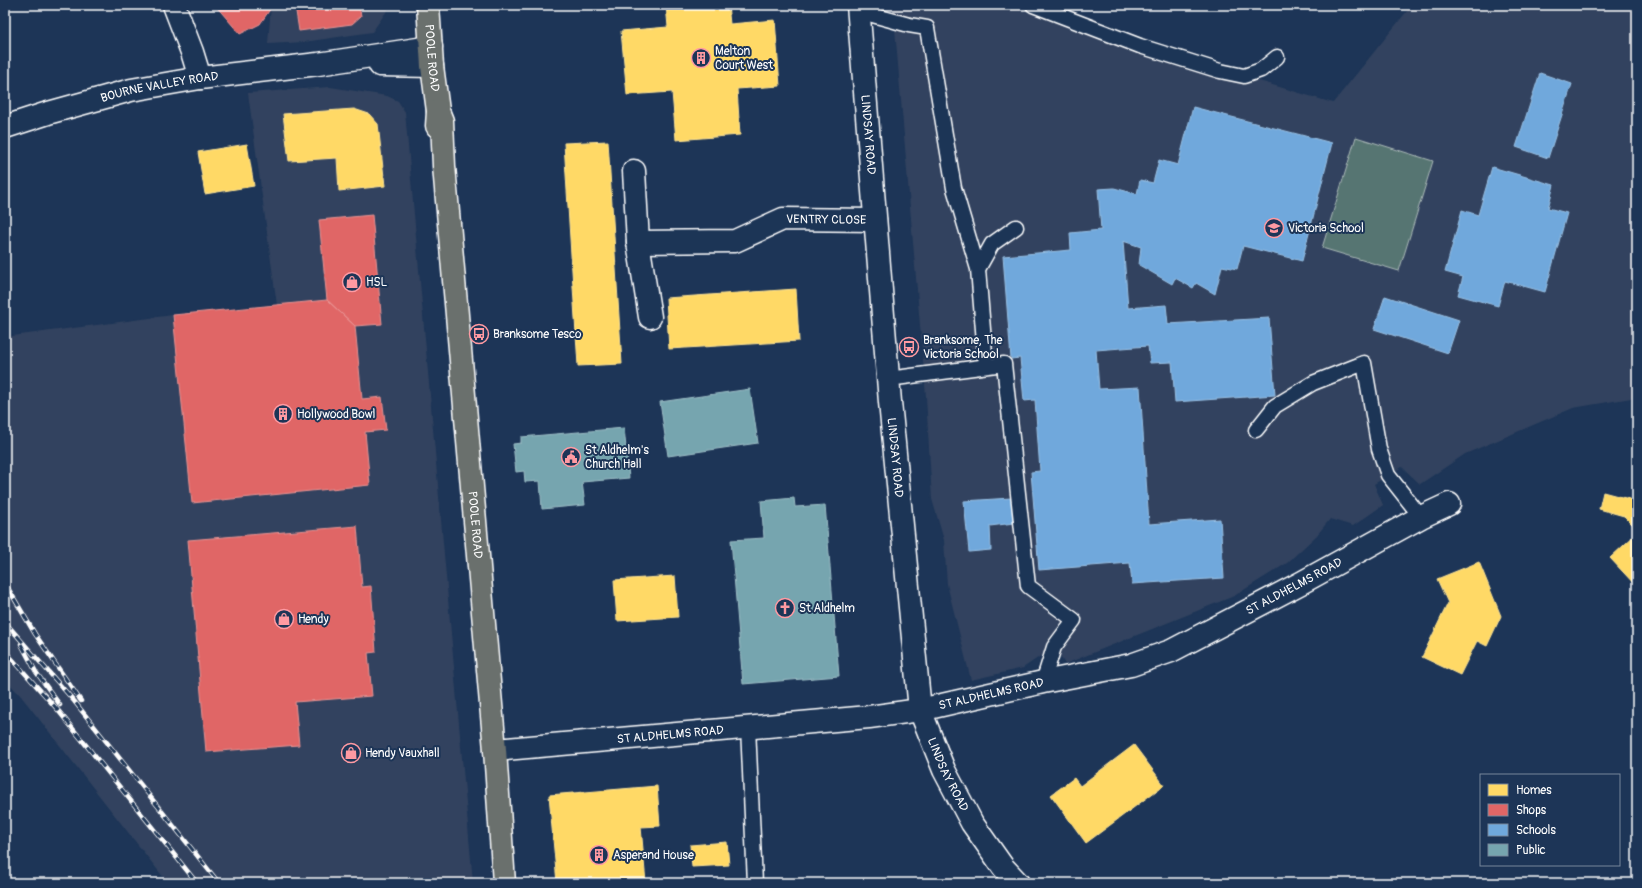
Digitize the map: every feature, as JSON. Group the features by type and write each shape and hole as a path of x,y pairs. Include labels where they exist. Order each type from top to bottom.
{"highway":[{"name":"POOLE ROAD","path":"428,5 438,111 438,149 444,166 495,750 504,883"}],"street":[{"path":"174,5 200,78"},
{"name":"LINDSAY ROAD","path":"858,8 888,380 920,710 944,770 972,823 1003,867 1018,883"},
{"name":"BOURNE VALLEY ROAD","path":"5,127 131,90 200,78 318,64 432,56"},
{"path":"634,171 638,242 650,317"},
{"name":"VENTRY CLOSE","path":"638,242 735,241 783,219 875,220"},
{"name":"ST ALDHELMS ROAD","path":"495,750 869,717 920,710 1043,682 1131,665 1170,651 1301,583 1422,516 1449,504"}],"lane":[{"path":"1033,5 1140,46 1220,71 1244,76 1261,70 1277,57"},
{"path":"858,8 908,25 927,28 954,188 978,269 986,366"},
{"path":"978,269 992,244 1016,228"},
{"path":"1256,430 1275,406 1281,402 1313,383 1364,363 1379,449 1388,476 1422,516"},
{"path":"888,380 1004,364 1028,586 1074,620 1054,647 1043,682"},
{"path":"748,727 755,883"}],"shaded area":[{"path":"271,5 391,5 372,32 304,42 268,44"},
{"name":"Victoria School","path":"893,5 1004,5 1333,103 1412,5 1637,5 1637,397 1573,408 1465,454 1420,484 1402,467 1374,484 1383,505 1353,526 1330,519 1317,535 1287,563 1234,596 1065,664 1054,647 1023,668 971,680 947,584 944,540 932,499 926,396"},
{"path":"330,87 387,96 398,101 405,112 473,883 168,883 21,696 5,679 5,337 173,315 277,305 248,93"}],"green space":[{"path":"1356,137 1433,161 1399,271 1322,248"}],"building: Homes":[{"name":"Melton Court West","path":"666,5 728,5 730,24 775,20 780,86 737,89 740,135 676,140 672,92 627,95 621,31 668,27"},
{"path":"354,109 369,114 378,124 385,186 339,191 337,158 289,161 283,114"},
{"path":"608,141 622,364 578,366 564,143"},
{"path":"247,144 254,186 205,194 198,152"},
{"path":"796,289 799,341 669,349 666,298"},
{"path":"1603,492 1637,501 1636,528 1624,516 1599,509"},
{"path":"1637,533 1637,587 1610,558"},
{"path":"1479,562 1501,616 1487,646 1477,641 1460,675 1422,657 1448,603 1437,579"},
{"path":"675,576 678,617 617,621 614,580"},
{"path":"1134,745 1164,785 1086,843 1051,795 1074,778 1080,786"},
{"name":"Asperand House","path":"657,786 660,826 641,827 646,883 557,883 549,795"},
{"path":"727,842 729,865 692,867 690,845"}],"building: Shops":[{"path":"215,5 273,5 260,24 240,34"},
{"path":"295,5 359,5 361,16 352,24 299,31"},
{"name":"HSL","path":"372,215 382,324 355,326 327,300 319,220"},
{"name":"Hollywood Bowl","path":"327,300 355,326 362,399 382,397 386,430 365,432 370,485 192,503 173,315"},
{"name":"Hendy","path":"357,526 362,587 371,586 376,652 368,653 372,696 295,702 299,745 206,752 188,540"}],"building: Schools":[{"path":"1540,73 1572,84 1548,158 1516,147"},
{"path":"1193,107 1332,143 1302,261 1243,246 1237,269 1222,266 1215,294 1196,283 1193,288 1175,278 1172,284 1139,265 1141,247 1123,241 1128,308 1166,305 1168,324 1269,318 1275,395 1175,402 1172,362 1150,363 1148,346 1096,350 1099,389 1140,387 1149,524 1220,519 1224,578 1132,584 1130,563 1039,570 1031,472 1040,471 1035,400 1024,401 1020,358 1011,359 1003,256 1071,250 1070,233 1101,230 1098,189 1114,188 1137,194 1140,180 1153,183 1159,160 1178,165"},
{"path":"1492,167 1554,185 1548,208 1567,213 1545,292 1505,281 1498,306 1458,295 1463,277 1445,272 1462,210 1478,215"},
{"path":"1385,296 1459,320 1448,353 1374,329"},
{"path":"1011,498 1014,523 990,526 991,550 969,552 964,501"}],"building: Public":[{"path":"750,389 758,443 668,456 660,402"},
{"name":"St Aldhelm's Church Hall","path":"624,428 629,478 582,482 585,505 542,509 540,481 525,482 524,471 516,472 513,444 521,443 521,437"},
{"name":"St Aldhelm","path":"794,498 795,507 825,505 839,676 743,684 731,540 764,538 761,501"}],"railway":[{"path":"5,583 35,634 81,701"},
{"path":"5,622 74,701 219,883"},
{"path":"21,644 36,672 60,705"},
{"path":"5,651 57,709 197,883"}],"place":[{"name":"Melton Court West","path":"701,58"},
{"name":"Victoria School","path":"1274,228"},
{"name":"HSL","path":"352,282"},
{"name":"Branksome Tesco","path":"479,334"},
{"name":"Branksome, The Victoria School","path":"909,347"},
{"name":"Hollywood Bowl","path":"283,414"},
{"name":"St Aldhelm's Church Hall","path":"571,457"},
{"name":"St Aldhelm","path":"785,608"},
{"name":"Hendy","path":"284,619"},
{"name":"Hendy Vauxhall","path":"351,753"},
{"name":"Asperand House","path":"599,855"}]}
